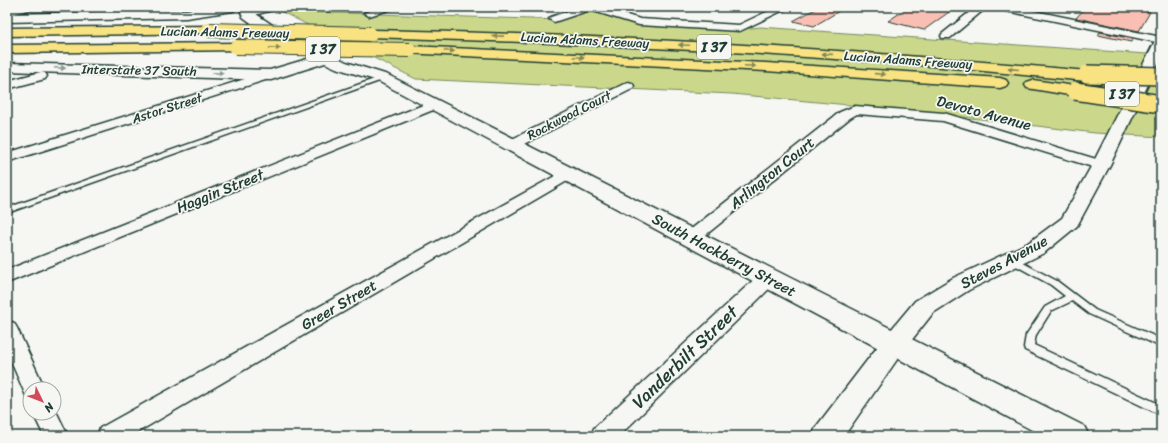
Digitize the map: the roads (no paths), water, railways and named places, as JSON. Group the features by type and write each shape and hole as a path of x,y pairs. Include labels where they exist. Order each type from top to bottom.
{"highway":[{"path":"7,25 171,31"},
{"name":"Lucian Adams Freeway","path":"7,32 208,30 497,36 616,41 897,59 1052,72 1083,83 1161,98"},
{"path":"7,54 167,47"},
{"name":"Lucian Adams Freeway","path":"7,49 236,47 410,50 766,67 1033,85 1083,83 1161,83"},
{"path":"1083,83 1161,76"},
{"path":"1083,83 1161,104"}],"main road":[{"path":"7,18 186,14 233,7"},
{"name":"South Hackberry Street","path":"379,76 360,59 267,8 245,7 247,14 266,27 341,65 379,76 1073,436"},
{"name":"Astor Street","path":"271,75 326,58"},
{"name":"Interstate 37 South","path":"7,66 271,75"}],"street":[{"path":"7,12 30,7"},
{"path":"369,13 389,7"},
{"path":"554,19 589,7 639,22 740,28 785,7"},
{"path":"946,36 982,7"},
{"path":"1001,7 1161,41"},
{"name":"Steves Avenue","path":"827,436 894,344 924,307 961,284 1036,248 1070,222 1101,165 1161,41"},
{"name":"Astor Street","path":"7,158 271,75"},
{"path":"7,85 42,76"},
{"name":"Rockwood Court","path":"511,145 628,86"},
{"name":"Haggin Street","path":"7,277 433,104"},
{"name":"Devoto Avenue","path":"854,110 944,118 1101,165"},
{"name":"Arlington Court","path":"691,238 845,115 854,110"},
{"name":"Greer Street","path":"109,436 570,174"},
{"name":"Vanderbilt Street","path":"603,436 768,278"},
{"path":"7,328 30,381"},
{"path":"49,421 56,436"}],"lane":[{"path":"7,211 379,76"},
{"path":"1012,259 1054,283 1092,312 1161,343"},
{"path":"1072,297 1048,309 1031,335 1029,347 1161,410"}]}
